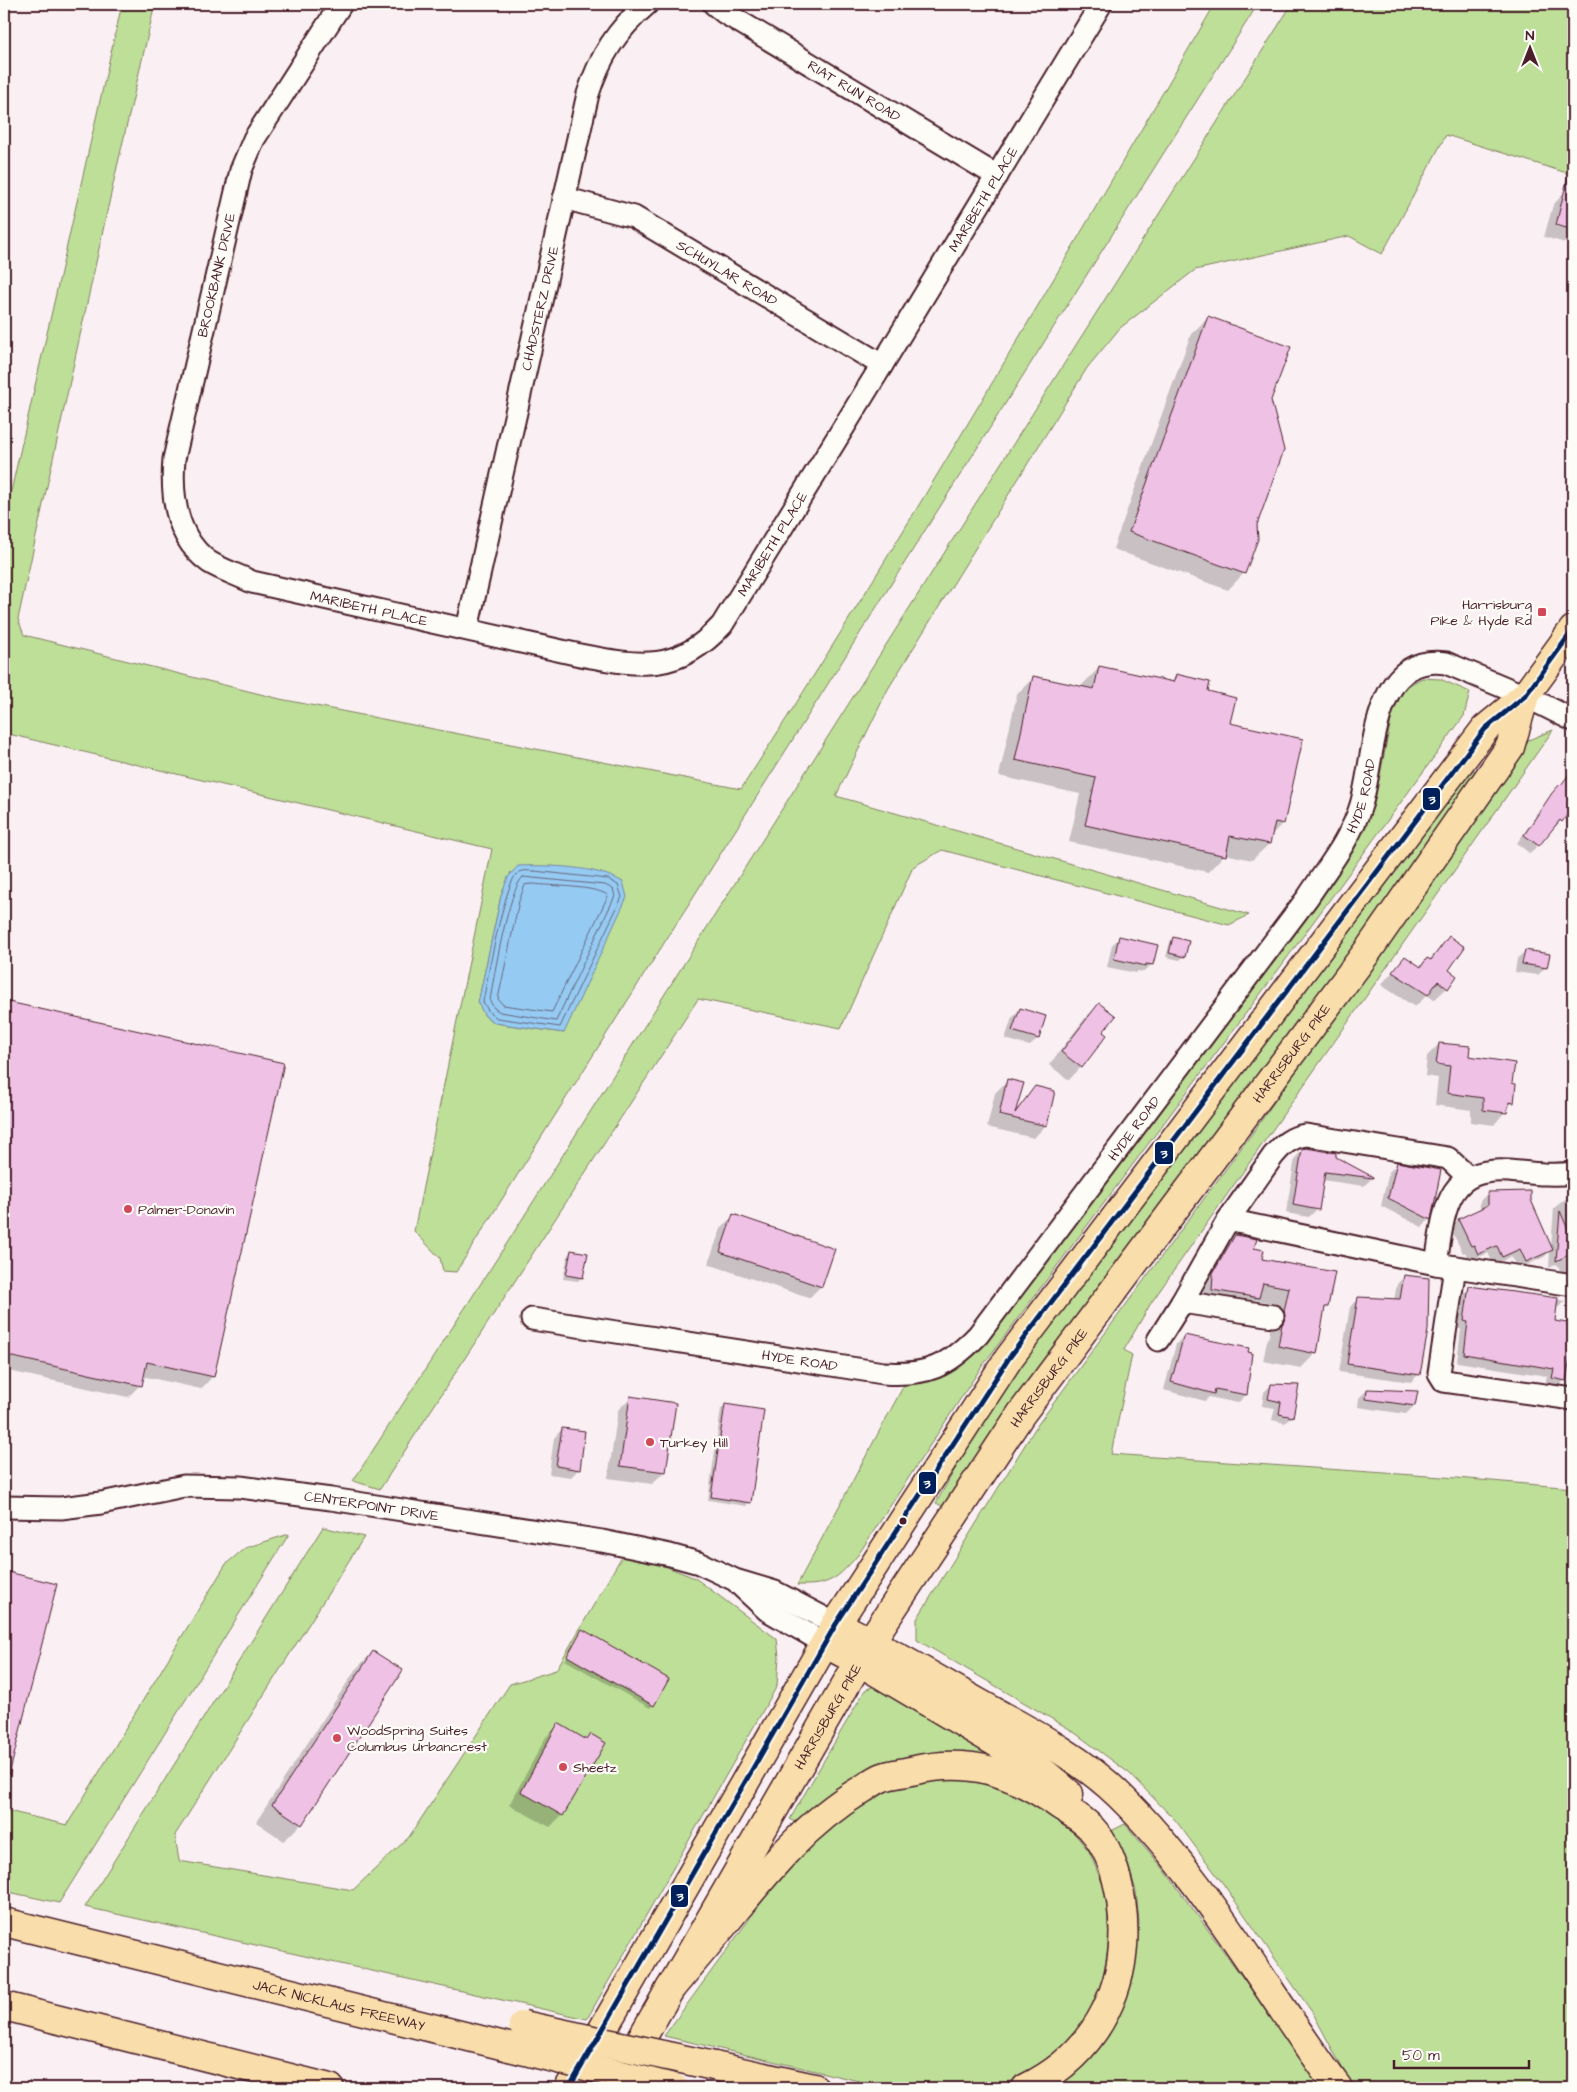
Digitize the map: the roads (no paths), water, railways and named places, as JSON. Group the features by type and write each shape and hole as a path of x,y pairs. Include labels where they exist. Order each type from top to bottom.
{"main road":[{"name":"HARRISBURG PIKE","path":"569,2088 831,1634 1009,1358 1485,729 1525,696 1573,630"},
{"name":"HARRISBURG PIKE","path":"613,2088 866,1652 1021,1414 1367,952 1510,747 1525,696"},
{"path":"831,1634 1043,1740 1081,1764 1118,1794 1166,1846 1272,1992 1338,2088"},
{"path":"866,1652 1036,1766 1067,1792 1080,1808 1106,1850 1118,1878 1123,1915 1123,1955 1115,1990 1099,2025 1075,2054 1046,2078 1026,2088"},
{"path":"670,1989 765,1874 806,1831 826,1813 882,1778 927,1767 955,1765 985,1768 1012,1777 1038,1790 1091,1827"},
{"name":"JACK NICKLAUS FREEWAY","path":"4,1922 466,2036 516,2036 674,2088"},
{"path":"4,2006 330,2088"},
{"path":"516,2036 714,2066 814,2088"}],"street":[{"name":"BROOKBANK DRIVE","path":"209,562 187,537 179,518 173,499 174,459 241,170 254,139 341,4"},
{"name":"CHADSTERZ DRIVE","path":"467,629 588,94 596,68 610,45 626,24 647,4"},
{"name":"RIAT RUN ROAD","path":"714,4 725,13 997,176"},
{"name":"MARIBETH PLACE","path":"209,562 252,582 580,655 648,665 670,660 701,645 722,625 1100,4"},
{"name":"SCHUYLAR ROAD","path":"564,198 634,217 882,365"},
{"name":"HYDE ROAD","path":"532,1319 883,1373 902,1374 927,1371 953,1359 978,1335 1308,897 1346,838 1361,805 1382,706 1394,682 1412,667 1435,662 1457,667 1525,696 1573,720"},
{"path":"1158,1340 1182,1302 1228,1220 1273,1156 1295,1137 1306,1135 1448,1158 1468,1177"},
{"path":"1573,1173 1542,1175 1487,1170 1468,1177 1458,1184 1444,1214 1446,1266 1439,1373 1444,1381 1573,1398"},
{"path":"1228,1220 1446,1266 1573,1285"},
{"path":"1182,1302 1273,1316"},
{"name":"CENTERPOINT DRIVE","path":"4,1507 61,1508 93,1504 184,1486 240,1487 341,1500 602,1541 699,1563 735,1580 767,1610 831,1634"}],"water":[{"path":"518,866 558,866 586,870 623,882 627,897 564,1033 495,1023 485,1016 478,1003 501,896 508,877"}],"place":[{"name":"Harrisburg Pike & Hyde Rd","path":"1542,612"},
{"name":"Palmer-Donavin","path":"128,1209"},
{"name":"Turkey Hill","path":"650,1442"},
{"name":"WoodSpring Suites Columbus Urbancrest","path":"337,1738"},
{"name":"Sheetz","path":"563,1767"}]}
